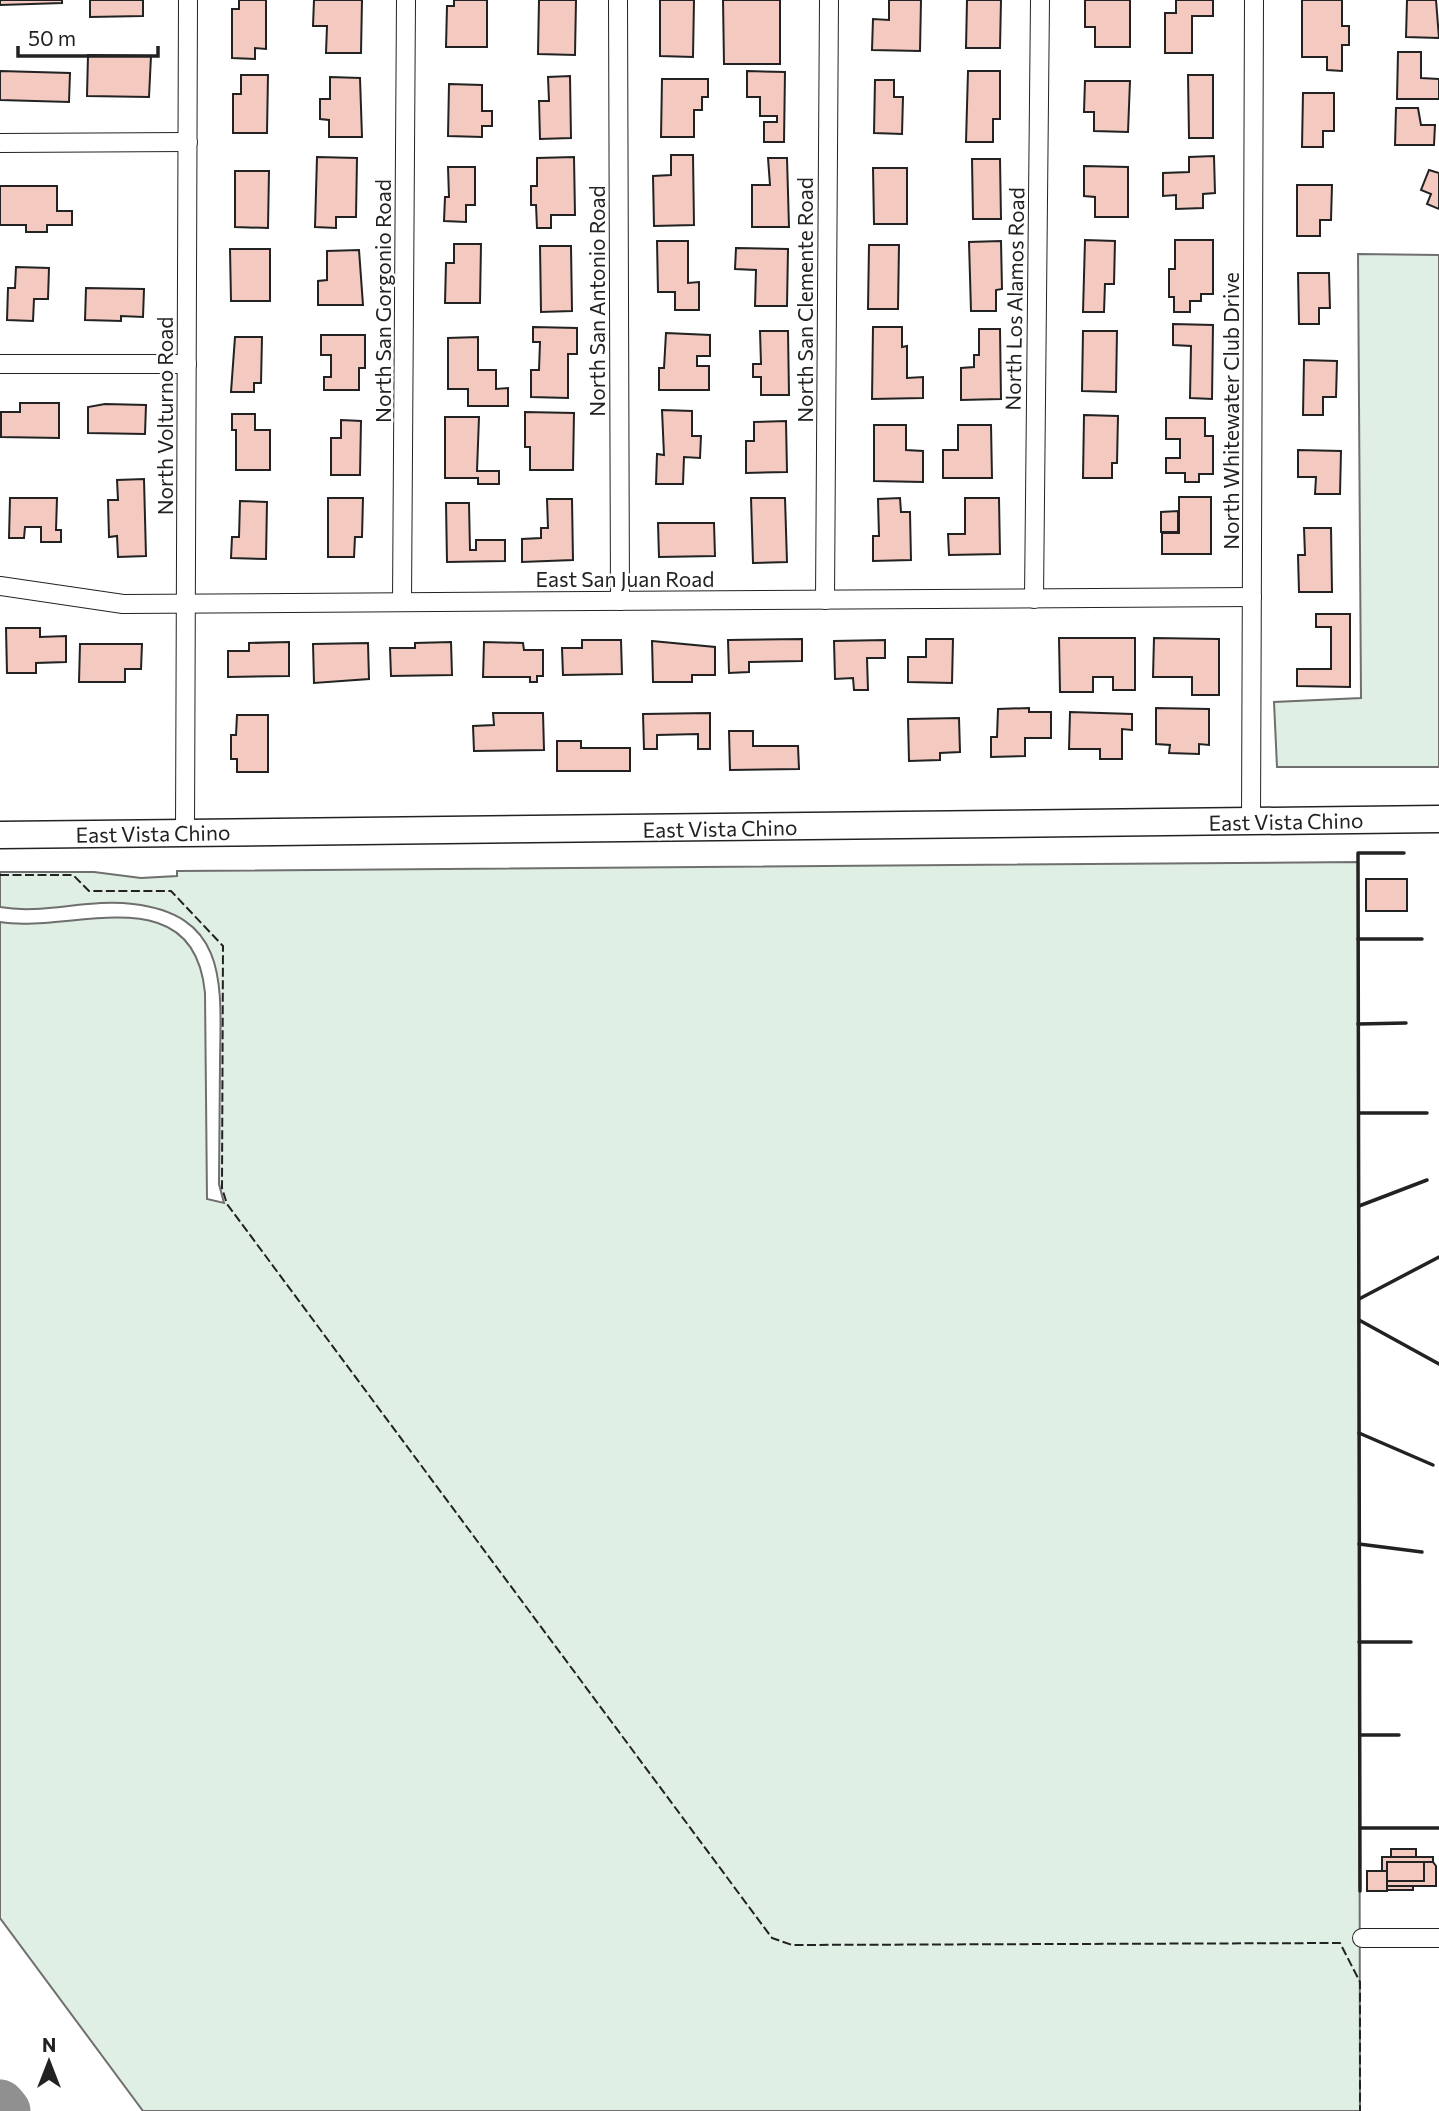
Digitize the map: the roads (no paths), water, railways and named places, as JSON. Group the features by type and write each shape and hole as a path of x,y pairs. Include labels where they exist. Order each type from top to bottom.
{"main road":[{"name":"East Vista Chino","path":"0,835 1439,819"}],"street":[{"name":"North Volturno Road","path":"185,833 188,0"},
{"name":"North San Gorgonio Road","path":"402,602 406,0"},
{"name":"North San Antonio Road","path":"618,0 620,601"},
{"name":"North San Clemente Road","path":"825,600 829,0"},
{"name":"North Los Alamos Road","path":"1034,599 1040,0"},
{"name":"North Whitewater Club Drive","path":"1251,822 1254,0"},
{"path":"0,143 188,142"},
{"path":"0,365 187,364"},
{"name":"East San Juan Road","path":"0,586 123,604 1252,597"},
{"path":"1362,1938 1439,1938"}]}
